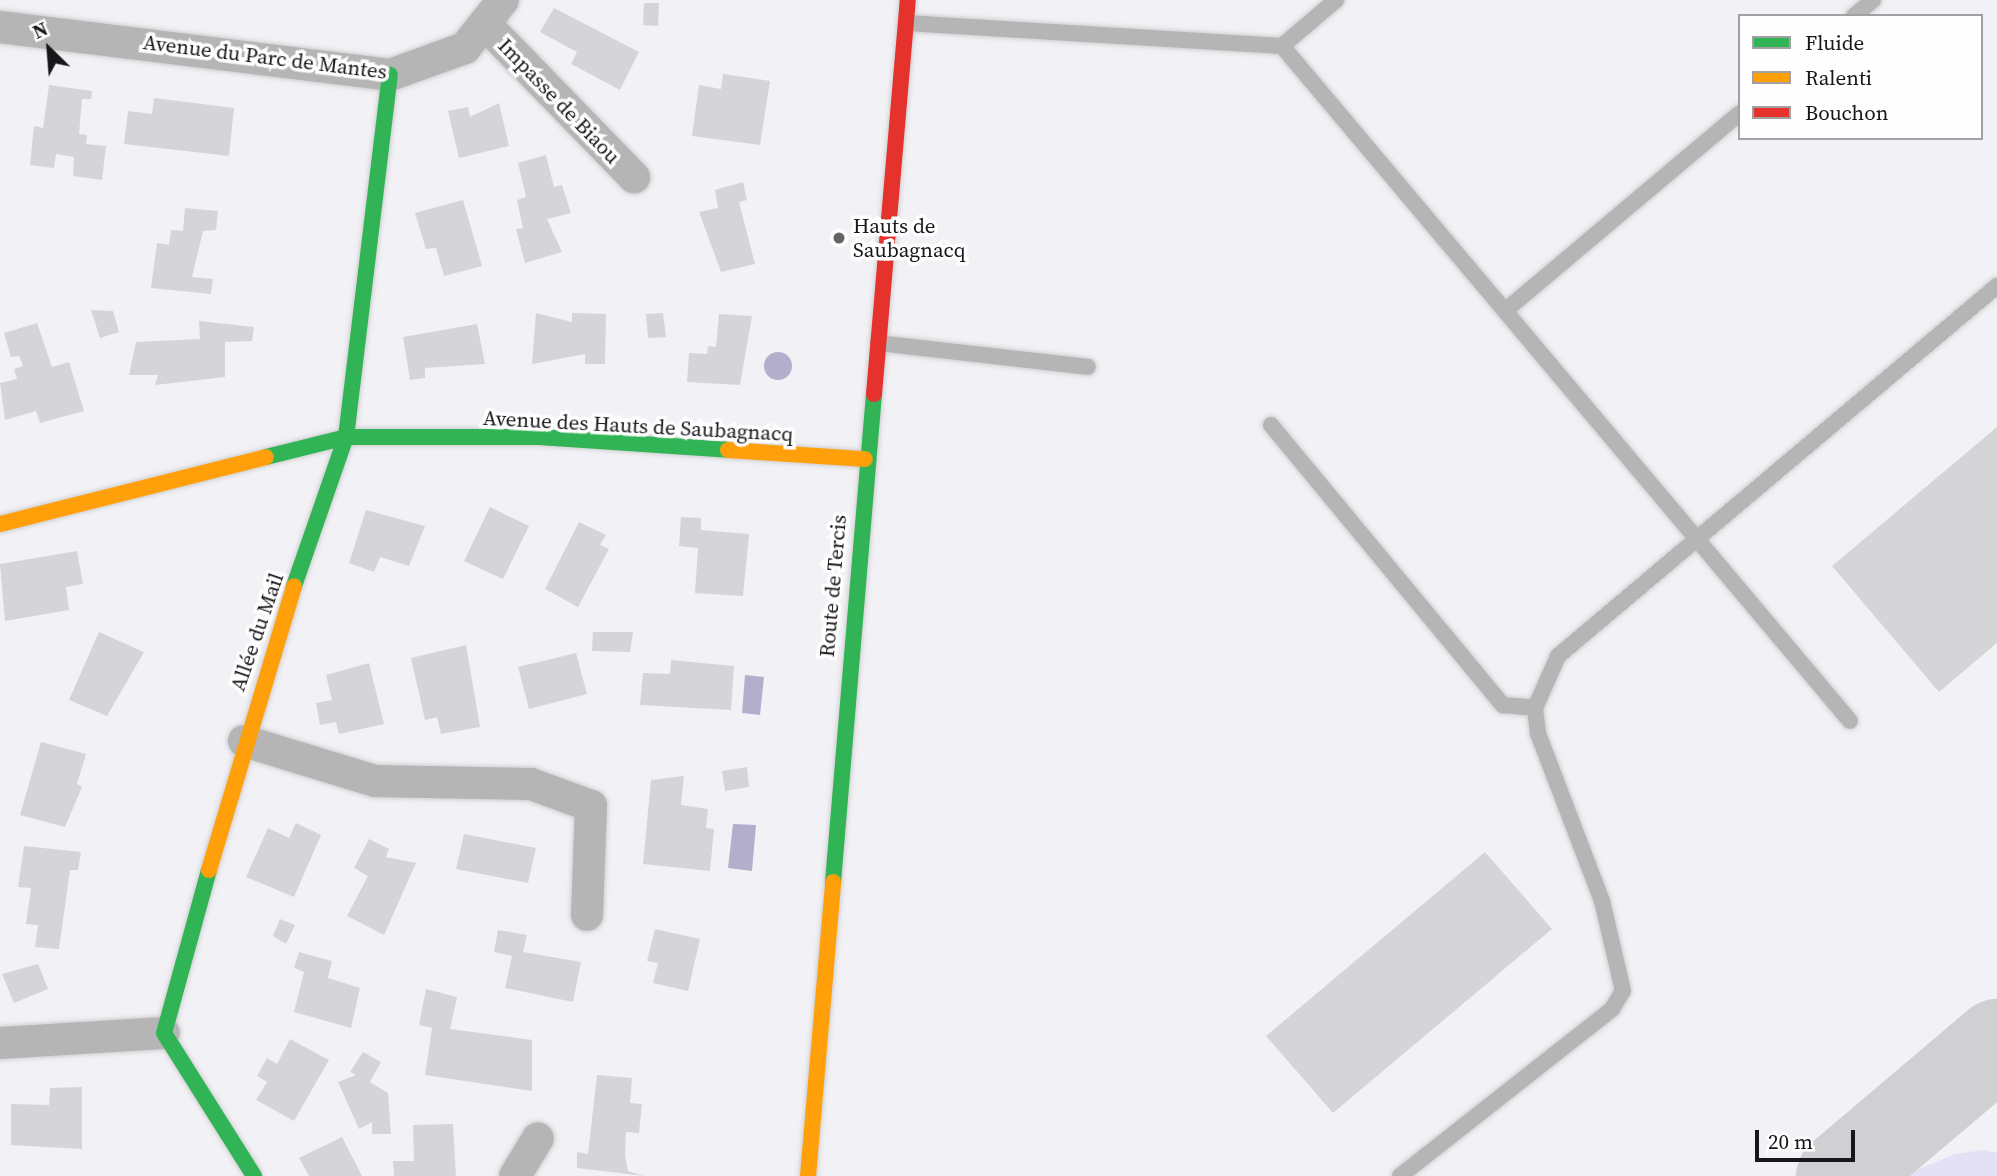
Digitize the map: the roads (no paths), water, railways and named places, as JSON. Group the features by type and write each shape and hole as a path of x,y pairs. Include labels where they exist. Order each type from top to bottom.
{"street":[{"name":"Route de Tercis","path":"808,1176 865,459 908,0"},
{"name":"Avenue du Parc de Mantes","path":"0,27 390,75 465,48 494,12"},
{"name":"Impasse de Biaou","path":"494,12 634,177"},
{"name":"Allée du Mail","path":"164,1033 244,741 346,437 390,75"},
{"name":"Avenue des Hauts de Saubagnacq","path":"0,524 346,437 539,437 865,459"},
{"path":"244,741 375,780 531,784 591,806 586,915"},
{"path":"0,1042 164,1033 254,1176"},
{"path":"515,1176 538,1138"}],"lane":[{"path":"906,23 1282,46 1336,0"},
{"path":"1856,14 1873,0"},
{"path":"1282,46 1850,721"},
{"path":"1506,310 1738,115"},
{"path":"1400,1176 1612,1009 1623,991 1601,901 1538,733 1535,708 1558,656 1997,286"},
{"path":"876,342 1088,367"},
{"path":"1271,425 1503,705 1535,708"}],"place":[{"name":"Hauts de Saubagnacq","path":"839,238"}]}
